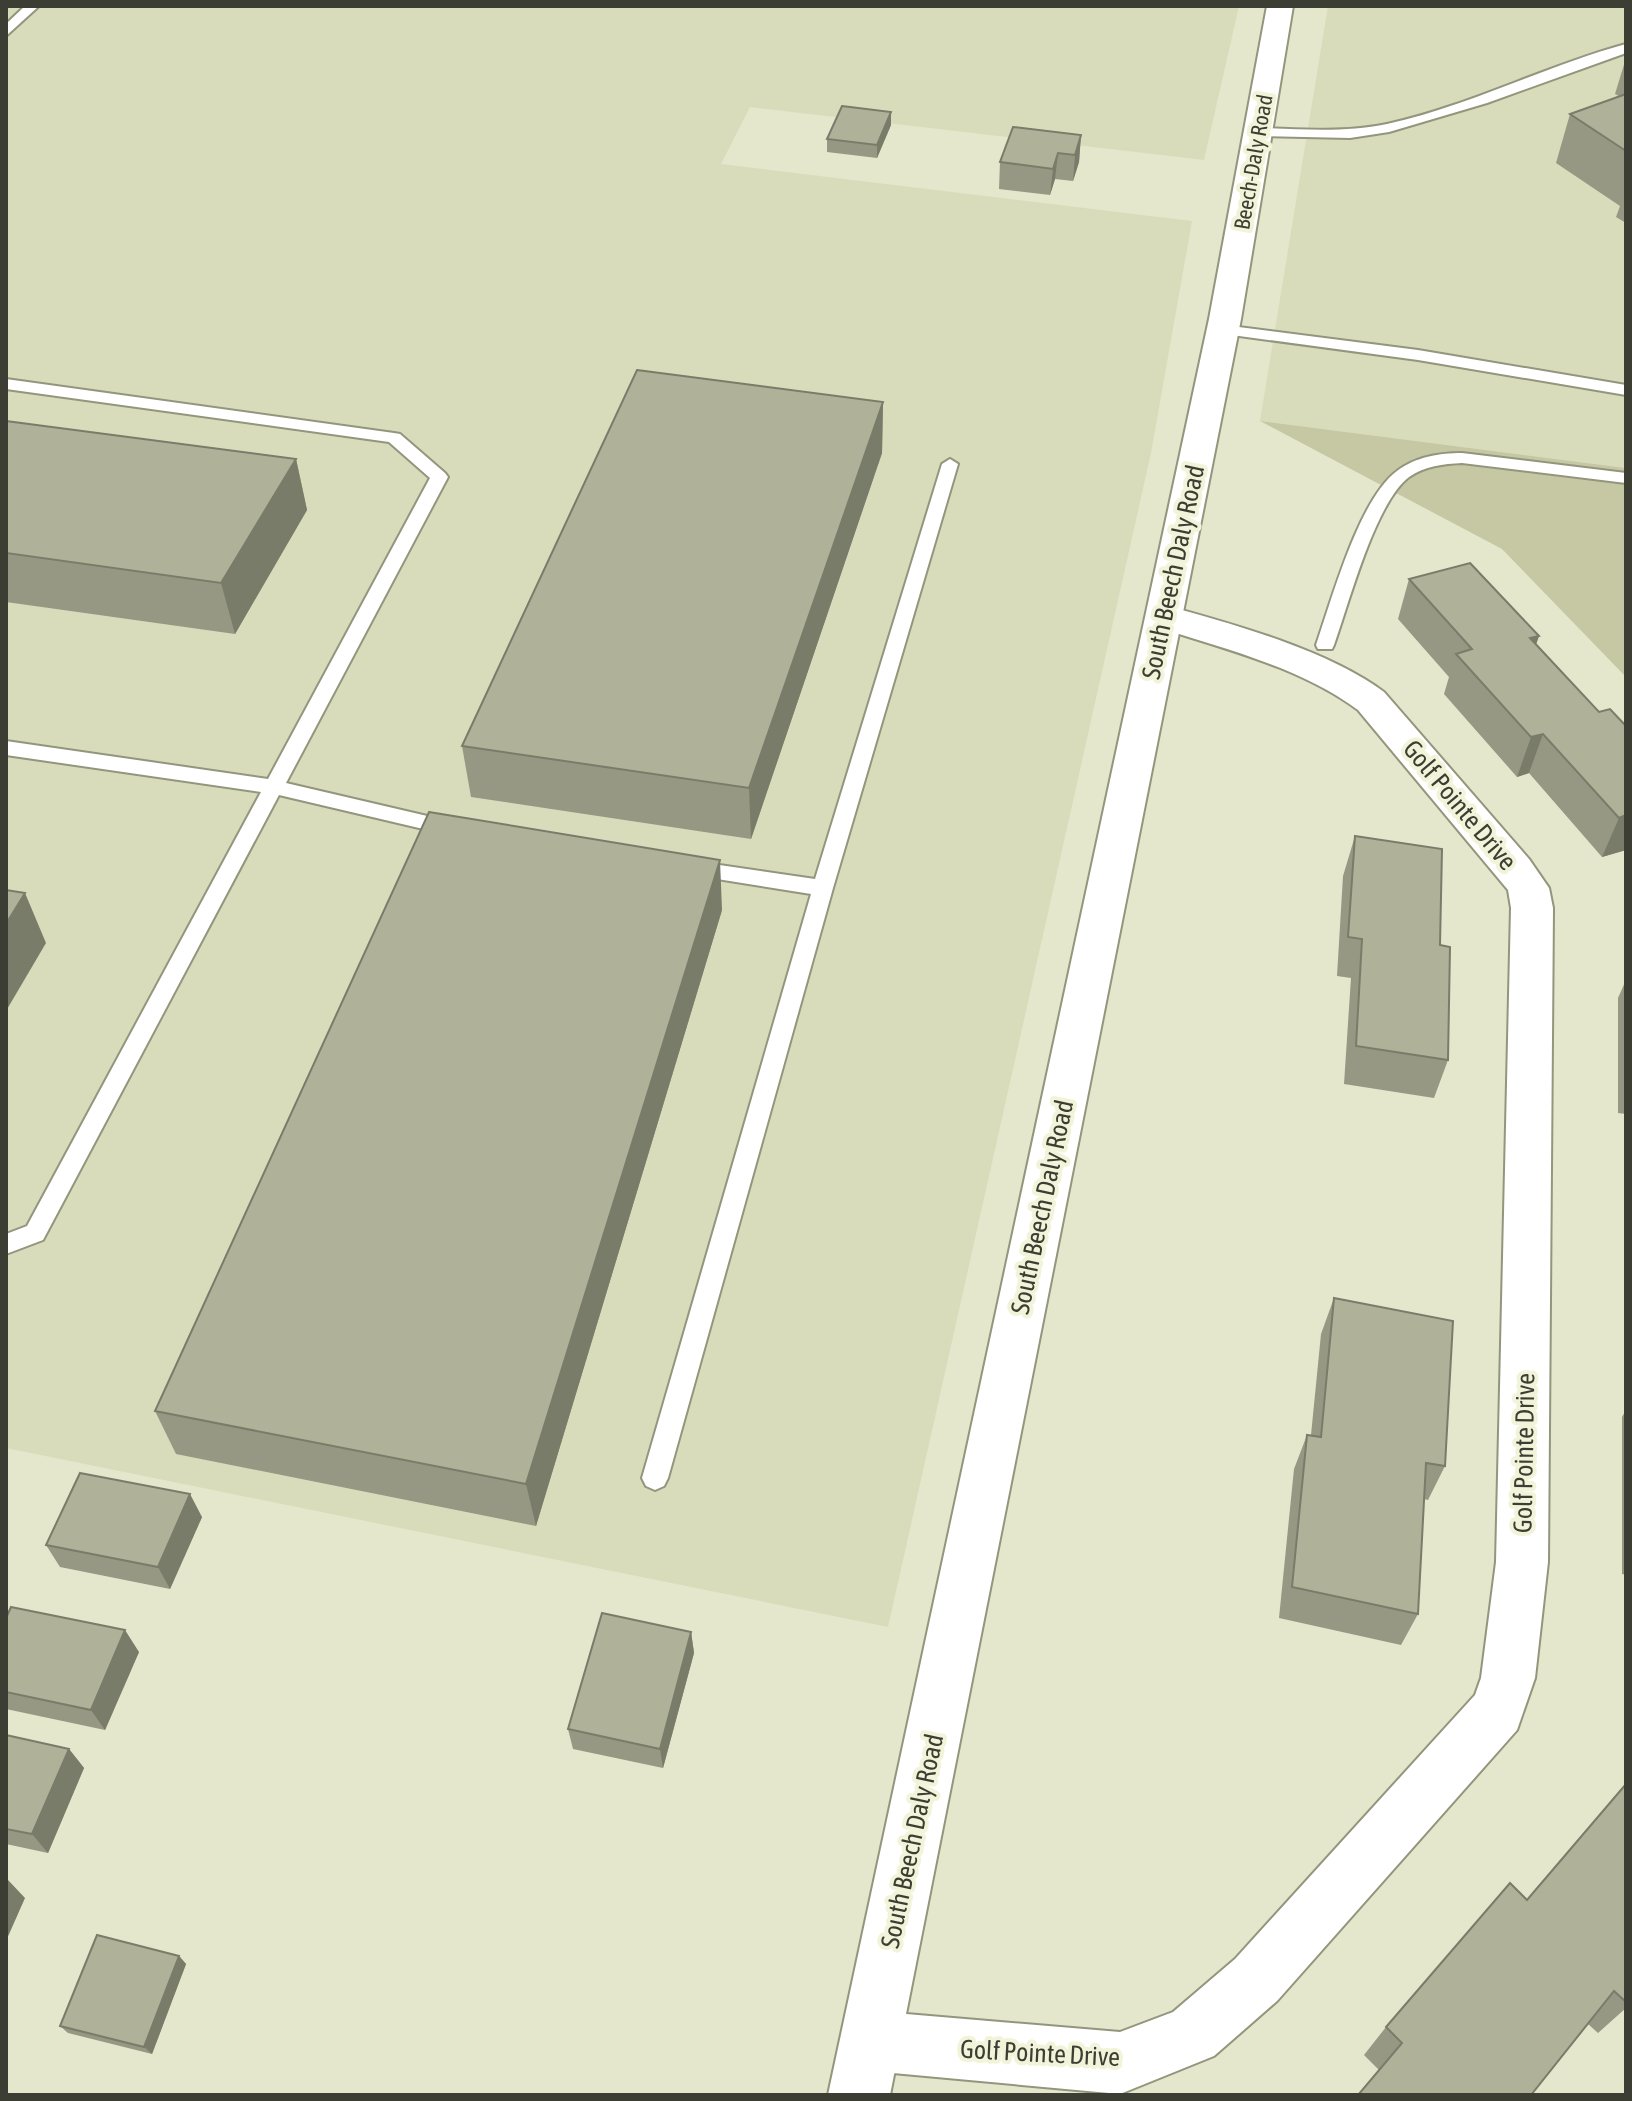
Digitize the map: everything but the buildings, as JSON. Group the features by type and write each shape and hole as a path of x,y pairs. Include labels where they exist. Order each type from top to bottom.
{"street":[{"name":"Beech-Daly Road","path":"1224,324 1280,6"},
{"name":"South Beech Daly Road","path":"859,2095 1224,324"},
{"name":"Golf Pointe Drive","path":"871,2041 1120,2063 1193,2035 1256,1980 1497,1711 1508,1678 1522,1562 1532,908 1528,888 1424,760 1371,701 1343,680 1254,646 1164,617"}],"lane":[{"path":"6,32 32,6"},
{"path":"1258,132 1350,134 1389,128 1482,100 1626,48"},
{"path":"1224,324 1626,390"},
{"path":"6,384 394,438 439,477 35,1233 6,1244"},
{"path":"1325,645 1372,519 1398,478 1422,464 1440,458 1462,458 1626,478"},
{"path":"655,1478 823,888 950,464"},
{"path":"6,748 274,787 476,835"},
{"path":"665,864 823,888"}],"shaded area":[{"path":"6,6 1239,6 1204,160 750,107 721,164 1192,221 1151,453 888,1627 6,1448"},
{"path":"1328,6 1626,6 1626,468 1260,421"},
{"path":"1260,421 1626,468 1626,677 1502,549"}]}
